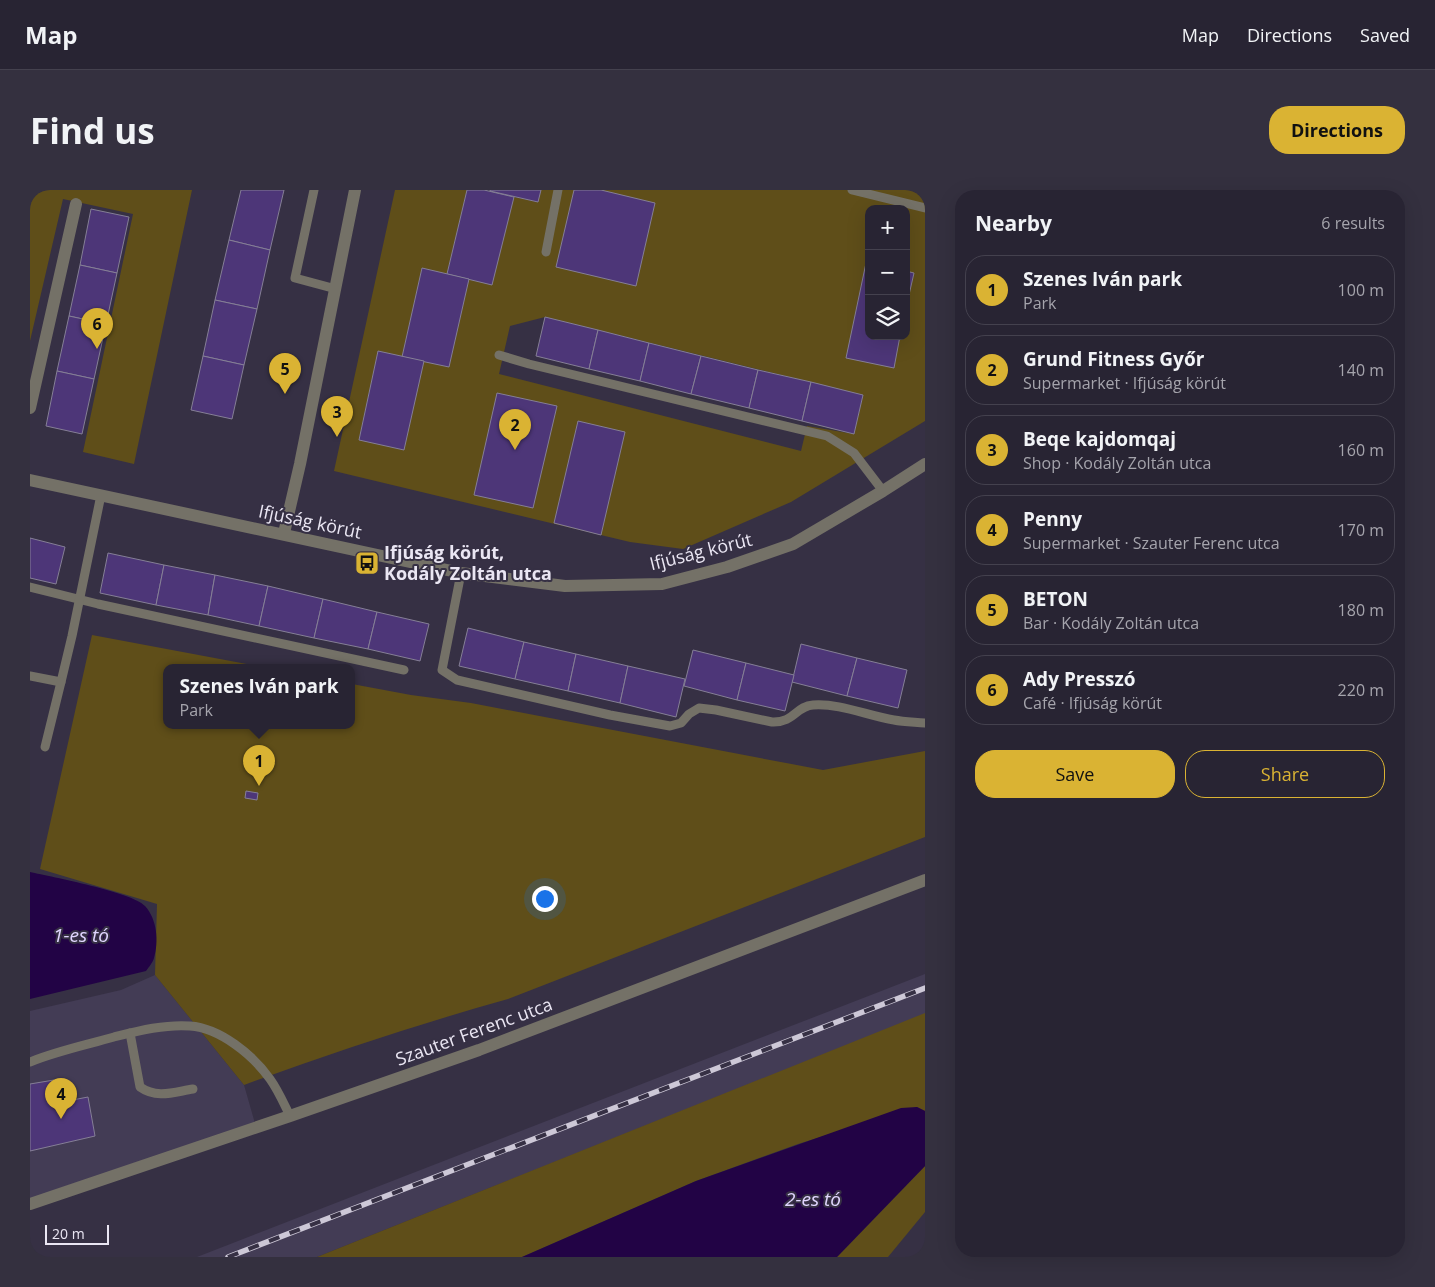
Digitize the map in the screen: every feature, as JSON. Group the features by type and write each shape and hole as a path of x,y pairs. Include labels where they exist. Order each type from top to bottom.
{"street":[{"path":"284,534 355,190"},
{"path":"30,408 76,204"},
{"name":"Ifjúság körút","path":"30,480 461,573 565,586 662,584 727,567 793,544 925,464"},
{"name":"Szauter Ferenc utca","path":"30,1204 480,1050 925,880"}],"lane":[{"path":"314,190 295,278 336,289"},
{"path":"546,252 558,190"},
{"path":"852,190 925,208"},
{"path":"499,356 827,436 854,453 882,491"},
{"path":"45,747 80,599 100,496"},
{"path":"461,573 442,670 457,680 610,715 670,726 680,723 689,714 700,708 781,723 792,718 799,710 810,705 824,704 894,720 925,723"},
{"path":"30,587 404,670"},
{"path":"30,676 61,682"},
{"path":"30,1062 53,1053 130,1033 160,1027 190,1026 219,1034 246,1052 271,1080 290,1116"},
{"path":"130,1033 140,1087 148,1093 156,1095 193,1089"}],"shaded area":[{"path":"30,190 192,190 134,464 83,452 133,214 63,199 30,341"},
{"path":"395,190 467,190 447,274 422,268 402,357 378,351 359,439 403,450 424,361 449,367 469,279 492,284 514,197 538,202 541,190 925,190 925,421 791,502 683,549 630,542 334,471","holes":["545,317 863,395 854,434 807,426 801,451 499,374 510,326"]},
{"path":"92,635 247,664 163,664 163,729 355,729 355,685 411,695 471,703 823,770 925,751 925,837 508,999 375,1039 244,1085 155,975 157,904 40,869"},
{"path":"925,974 925,1014 317,1257 197,1257"},
{"path":"155,975 244,1085 256,1127 30,1204 30,1011 121,990"},
{"path":"925,1013 925,1111 917,1107 798,1144 696,1181 522,1257 317,1257"},
{"path":"925,1166 925,1212 888,1257 837,1257"}],"water":[{"name":"1-es tó","path":"30,872 109,890 125,895 145,906 152,917 157,938 154,958 146,971 30,999"},
{"name":"2-es tó","path":"917,1107 925,1111 925,1166 837,1257 522,1257 696,1181 901,1108"}],"building":[{"path":"241,190 284,190 270,250 229,240"},
{"path":"467,190 484,190 514,197 492,285 447,274"},
{"path":"490,190 541,190 538,202"},
{"path":"574,190 601,190 655,203 636,286 556,267"},
{"path":"91,209 129,217 117,273 80,265"},
{"path":"229,240 270,250 257,309 215,300"},
{"path":"80,265 117,273 106,324 69,316"},
{"path":"422,268 469,279 449,367 402,357"},
{"path":"865,268 865,340 899,340 894,368 846,358"},
{"path":"910,272 914,273 910,290"},
{"path":"215,300 257,309 244,365 203,356"},
{"path":"69,316 106,324 94,379 57,371"},
{"path":"545,317 598,330 589,369 536,356"},
{"path":"598,330 649,343 640,381 589,369"},
{"path":"649,343 701,356 691,394 640,381"},
{"path":"378,351 424,361 404,450 359,440"},
{"path":"203,356 244,365 232,419 191,410"},
{"path":"701,356 758,370 749,408 691,394"},
{"path":"758,370 811,382 802,421 749,408"},
{"path":"57,371 94,379 82,434 46,426"},
{"path":"811,382 863,395 854,434 802,421"},
{"path":"497,393 557,406 533,508 474,495"},
{"path":"578,421 625,432 601,535 554,523"},
{"path":"30,538 65,547 56,584 30,578"},
{"path":"108,553 164,565 156,605 100,593"},
{"path":"164,565 215,575 208,615 156,605"},
{"path":"215,575 268,586 259,626 208,615"},
{"path":"268,586 323,599 314,638 259,626"},
{"path":"323,599 377,612 368,649 314,638"},
{"path":"377,612 429,624 420,661 368,649"},
{"path":"468,628 524,642 515,679 459,666"},
{"path":"524,642 576,654 568,691 515,679"},
{"path":"801,644 857,658 847,696 792,682"},
{"path":"693,650 746,663 737,700 684,686"},
{"path":"576,654 628,666 620,703 568,691"},
{"path":"857,658 907,670 898,708 847,696"},
{"path":"746,663 794,675 785,711 737,700"},
{"path":"628,666 685,679 676,717 620,703"},
{"path":"246,791 258,793 257,800 245,798"},
{"path":"54,1080 57,1103 88,1097 95,1136 30,1151 30,1084"}],"railway":[{"path":"228,1257 925,988"}],"place":[{"name":"Ady Presszó","path":"97,349"},
{"name":"BETON","path":"285,394"},
{"name":"Beqe kajdomqaj","path":"337,437"},
{"name":"Grund Fitness Győr","path":"515,450"},
{"name":"Ifjúság körút, Kodály Zoltán utca","path":"367,563"},
{"name":"Szenes Iván park","path":"259,786"},
{"name":"Penny","path":"61,1119"}]}
